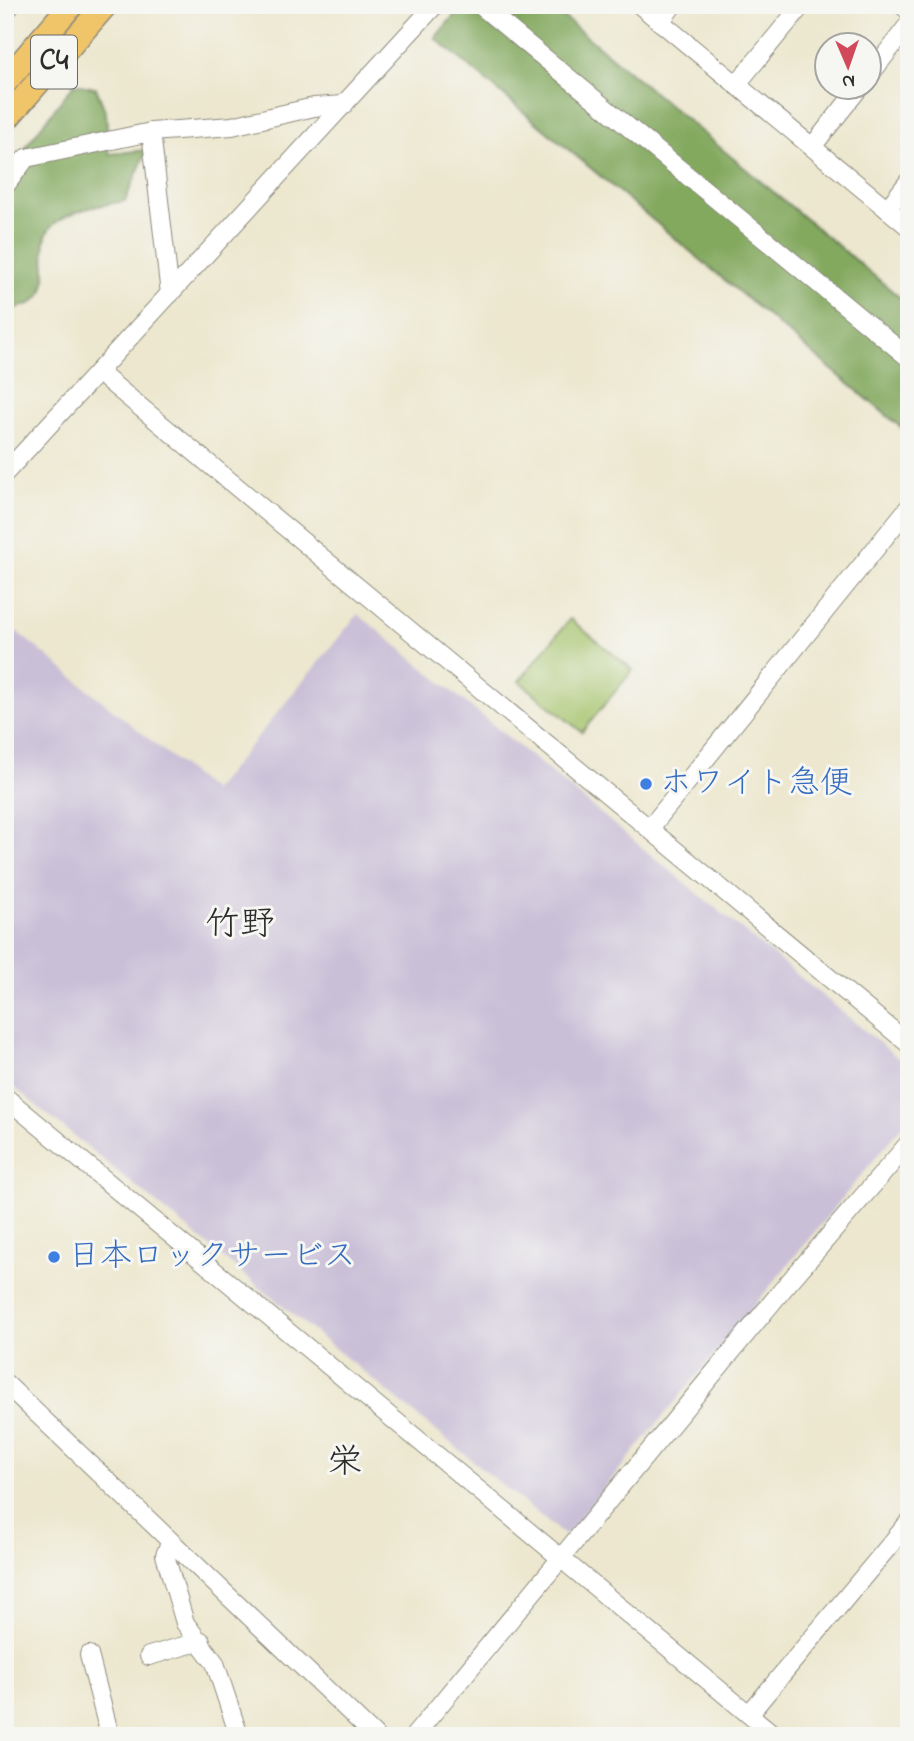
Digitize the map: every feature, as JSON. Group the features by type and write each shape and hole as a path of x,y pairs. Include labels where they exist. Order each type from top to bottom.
{"highway":[{"name":"C4","path":"5,82 71,5"},
{"name":"C4","path":"5,120 105,5"}],"street":[{"path":"5,12 11,5"},
{"path":"5,473 435,5"},
{"path":"480,5 909,358"},
{"path":"640,5 909,227"},
{"path":"660,22 673,5"},
{"path":"736,85 802,5"},
{"path":"902,5 909,11"},
{"path":"883,58 909,24"},
{"path":"812,147 848,102"},
{"path":"5,186 26,158 150,132 232,127 314,107 344,105"},
{"path":"150,132 170,294"},
{"path":"887,209 909,181"},
{"path":"98,372 909,1044"},
{"path":"650,828 909,507"},
{"path":"5,1097 775,1736"},
{"path":"414,1736 784,1288 909,1143"},
{"path":"5,1383 375,1736"},
{"path":"749,1714 909,1522"},
{"path":"170,1543 165,1555 185,1623 215,1663 239,1736"},
{"path":"149,1656 201,1641"},
{"path":"89,1655 110,1736"}],"shaded area":[{"path":"358,614 909,1067 909,1117 565,1536 5,1080 5,622 213,791"}],"green space":[{"path":"463,5 549,5 909,305 909,434 435,38"},
{"path":"74,84 96,88 106,113 109,154 147,150 125,201 79,211 54,224 47,234 44,247 44,287 38,298 26,305 5,309 5,192 27,145"},
{"path":"570,619 633,670 582,732 519,681"}],"place":[{"name":"ホワイト急便","path":"646,784"},
{"name":"日本ロックサービス","path":"54,1257"}],"district":[{"name":"竹野","path":"240,925"},
{"name":"栄","path":"345,1463"}]}
